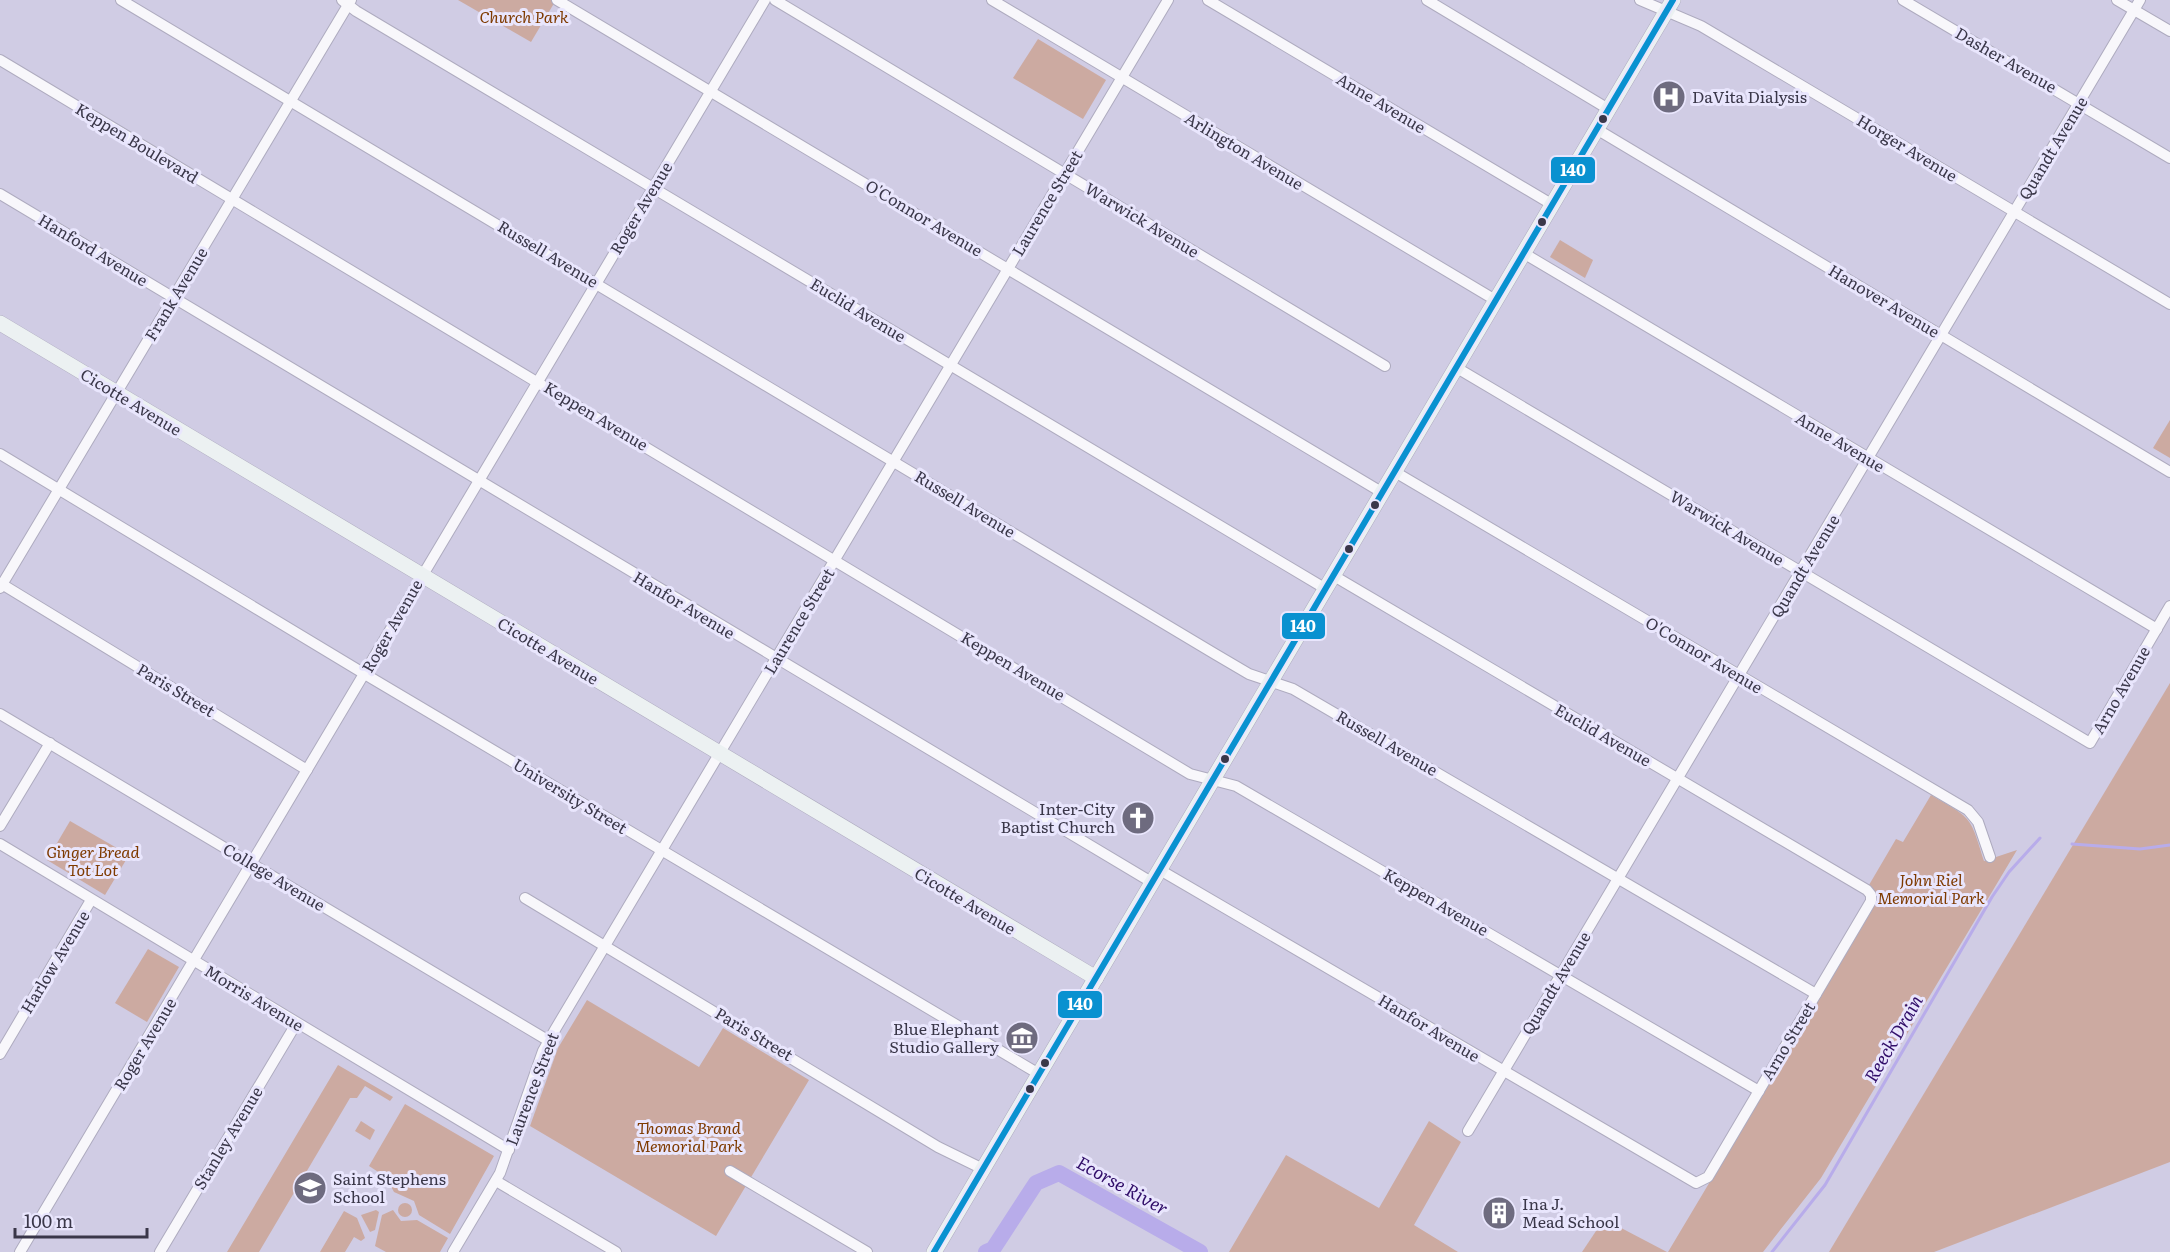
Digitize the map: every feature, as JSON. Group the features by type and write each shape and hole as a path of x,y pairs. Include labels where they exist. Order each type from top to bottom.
{"main road":[{"path":"934,1252 1670,6"},
{"name":"Cicotte Avenue","path":"0,323 1096,978"}],"street":[{"name":"Russell Avenue","path":"121,0 597,282 1249,674 1302,694 1816,994"},
{"name":"O'Connor Avenue","path":"557,0 1383,493"},
{"name":"Roger Avenue","path":"20,1252 765,0"},
{"name":"Warwick Avenue","path":"775,0 1385,366"},
{"name":"Arlington Avenue","path":"992,0 1497,301"},
{"name":"Laurence Street","path":"453,1252 496,1181 549,1041 1168,0"},
{"name":"Anne Avenue","path":"1208,0 1553,205"},
{"path":"1427,0 1610,110"},
{"name":"Horger Avenue","path":"1640,0 1670,6 2170,304"},
{"name":"Dasher Avenue","path":"1904,0 2170,158"},
{"path":"2116,0 2137,5 2170,31"},
{"name":"Frank Avenue","path":"1,585 291,102 347,1"},
{"name":"Euclid Avenue","path":"347,1 390,31 951,364 1677,779 1867,890 1871,895"},
{"name":"Quandt Avenue","path":"1468,1131 2137,5"},
{"name":"Keppen Boulevard","path":"0,60 275,224"},
{"name":"Hanover Avenue","path":"1598,130 2170,472"},
{"name":"Hanford Avenue","path":"0,194 217,325"},
{"name":"Keppen Avenue","path":"275,224 836,559 1190,774 1236,786 1759,1091"},
{"name":"Anne Avenue","path":"1525,254 2157,629"},
{"name":"Hanfor Avenue","path":"217,325 777,658 1694,1183 1699,1183"},
{"name":"Warwick Avenue","path":"1457,368 2090,743"},
{"name":"University Street","path":"0,454 364,674 1039,1074"},
{"name":"O'Connor Avenue","path":"1395,472 1968,810 1978,822 1990,857"},
{"name":"Paris Street","path":"1,585 308,770"},
{"name":"Arno Avenue","path":"2090,743 2170,606"},
{"name":"College Avenue","path":"0,714 549,1041"},
{"path":"0,826 50,743"},
{"name":"Morris Avenue","path":"0,844 509,1150"},
{"name":"Arno Street","path":"1699,1183 1708,1177 1870,901 1871,895"},
{"name":"Paris Street","path":"525,898 938,1147 983,1169"},
{"name":"Harlow Avenue","path":"0,1054 91,900"},
{"name":"Stanley Avenue","path":"160,1252 296,1024"},
{"path":"730,1171 867,1252"},
{"path":"496,1181 616,1252"}],"green space":[{"name":"Church Park","path":"458,0 556,0 531,42"},
{"path":"1038,39 1106,80 1083,119 1013,78"},
{"path":"1560,240 1593,260 1585,278 1550,257"},
{"path":"2170,420 2170,458 2153,448"},
{"path":"2170,683 2170,1162 1934,1252 1829,1252"},
{"name":"John Riel Memorial Park","path":"1931,795 1955,809 1968,820 1976,835 1984,861 2017,850 1821,1178 1763,1252 1668,1252 1875,905 1876,893 1869,885 1896,839 1903,842"},
{"name":"Ginger Bread Tot Lot","path":"70,821 129,855 105,895 47,860"},
{"path":"148,949 179,967 147,1022 115,1003"},
{"name":"Thomas Brand Memorial Park","path":"587,1000 699,1067 723,1028 809,1080 716,1236 530,1126 558,1048"},
{"path":"338,1065 393,1097 390,1101 365,1086 357,1098 350,1098 259,1252 227,1252"},
{"path":"405,1104 494,1156 450,1234 419,1215 414,1201 394,1192 386,1177 369,1166"},
{"path":"361,1121 375,1130 370,1140 355,1131"},
{"path":"1429,1121 1461,1142 1414,1225 1458,1252 1229,1252 1286,1155 1379,1208"},
{"path":"405,1203 410,1205 412,1210 410,1215 405,1217 400,1215 398,1210 400,1205"},
{"path":"376,1210 379,1212 375,1230 370,1232 361,1215"},
{"path":"393,1210 401,1221 417,1220 448,1238 440,1252 386,1252 375,1246 382,1215"},
{"path":"344,1211 357,1218 365,1238 361,1241 354,1237 345,1252 320,1252"},
{"path":"1604,1219 1667,1252 1582,1252"}],"waterway":[{"name":"Reeck Drain","path":"1772,1252 1825,1185 1992,897 2009,872 2040,838"},
{"name":"Reeck Drain","path":"2072,844 2140,849 2170,845"},
{"name":"Ecorse River","path":"986,1252 993,1249 1036,1183 1059,1173 1200,1252"}],"transit line":[{"name":"140","path":"934,1252 1673,0"}],"place":[{"name":"DaVita Dialysis","path":"1669,97"},
{"name":"Inter-City Baptist Church","path":"1138,818"},
{"name":"Blue Elephant Studio Gallery","path":"1022,1038"},
{"name":"Saint Stephens School","path":"310,1188"},
{"name":"Ina J. Mead School","path":"1499,1213"}]}
